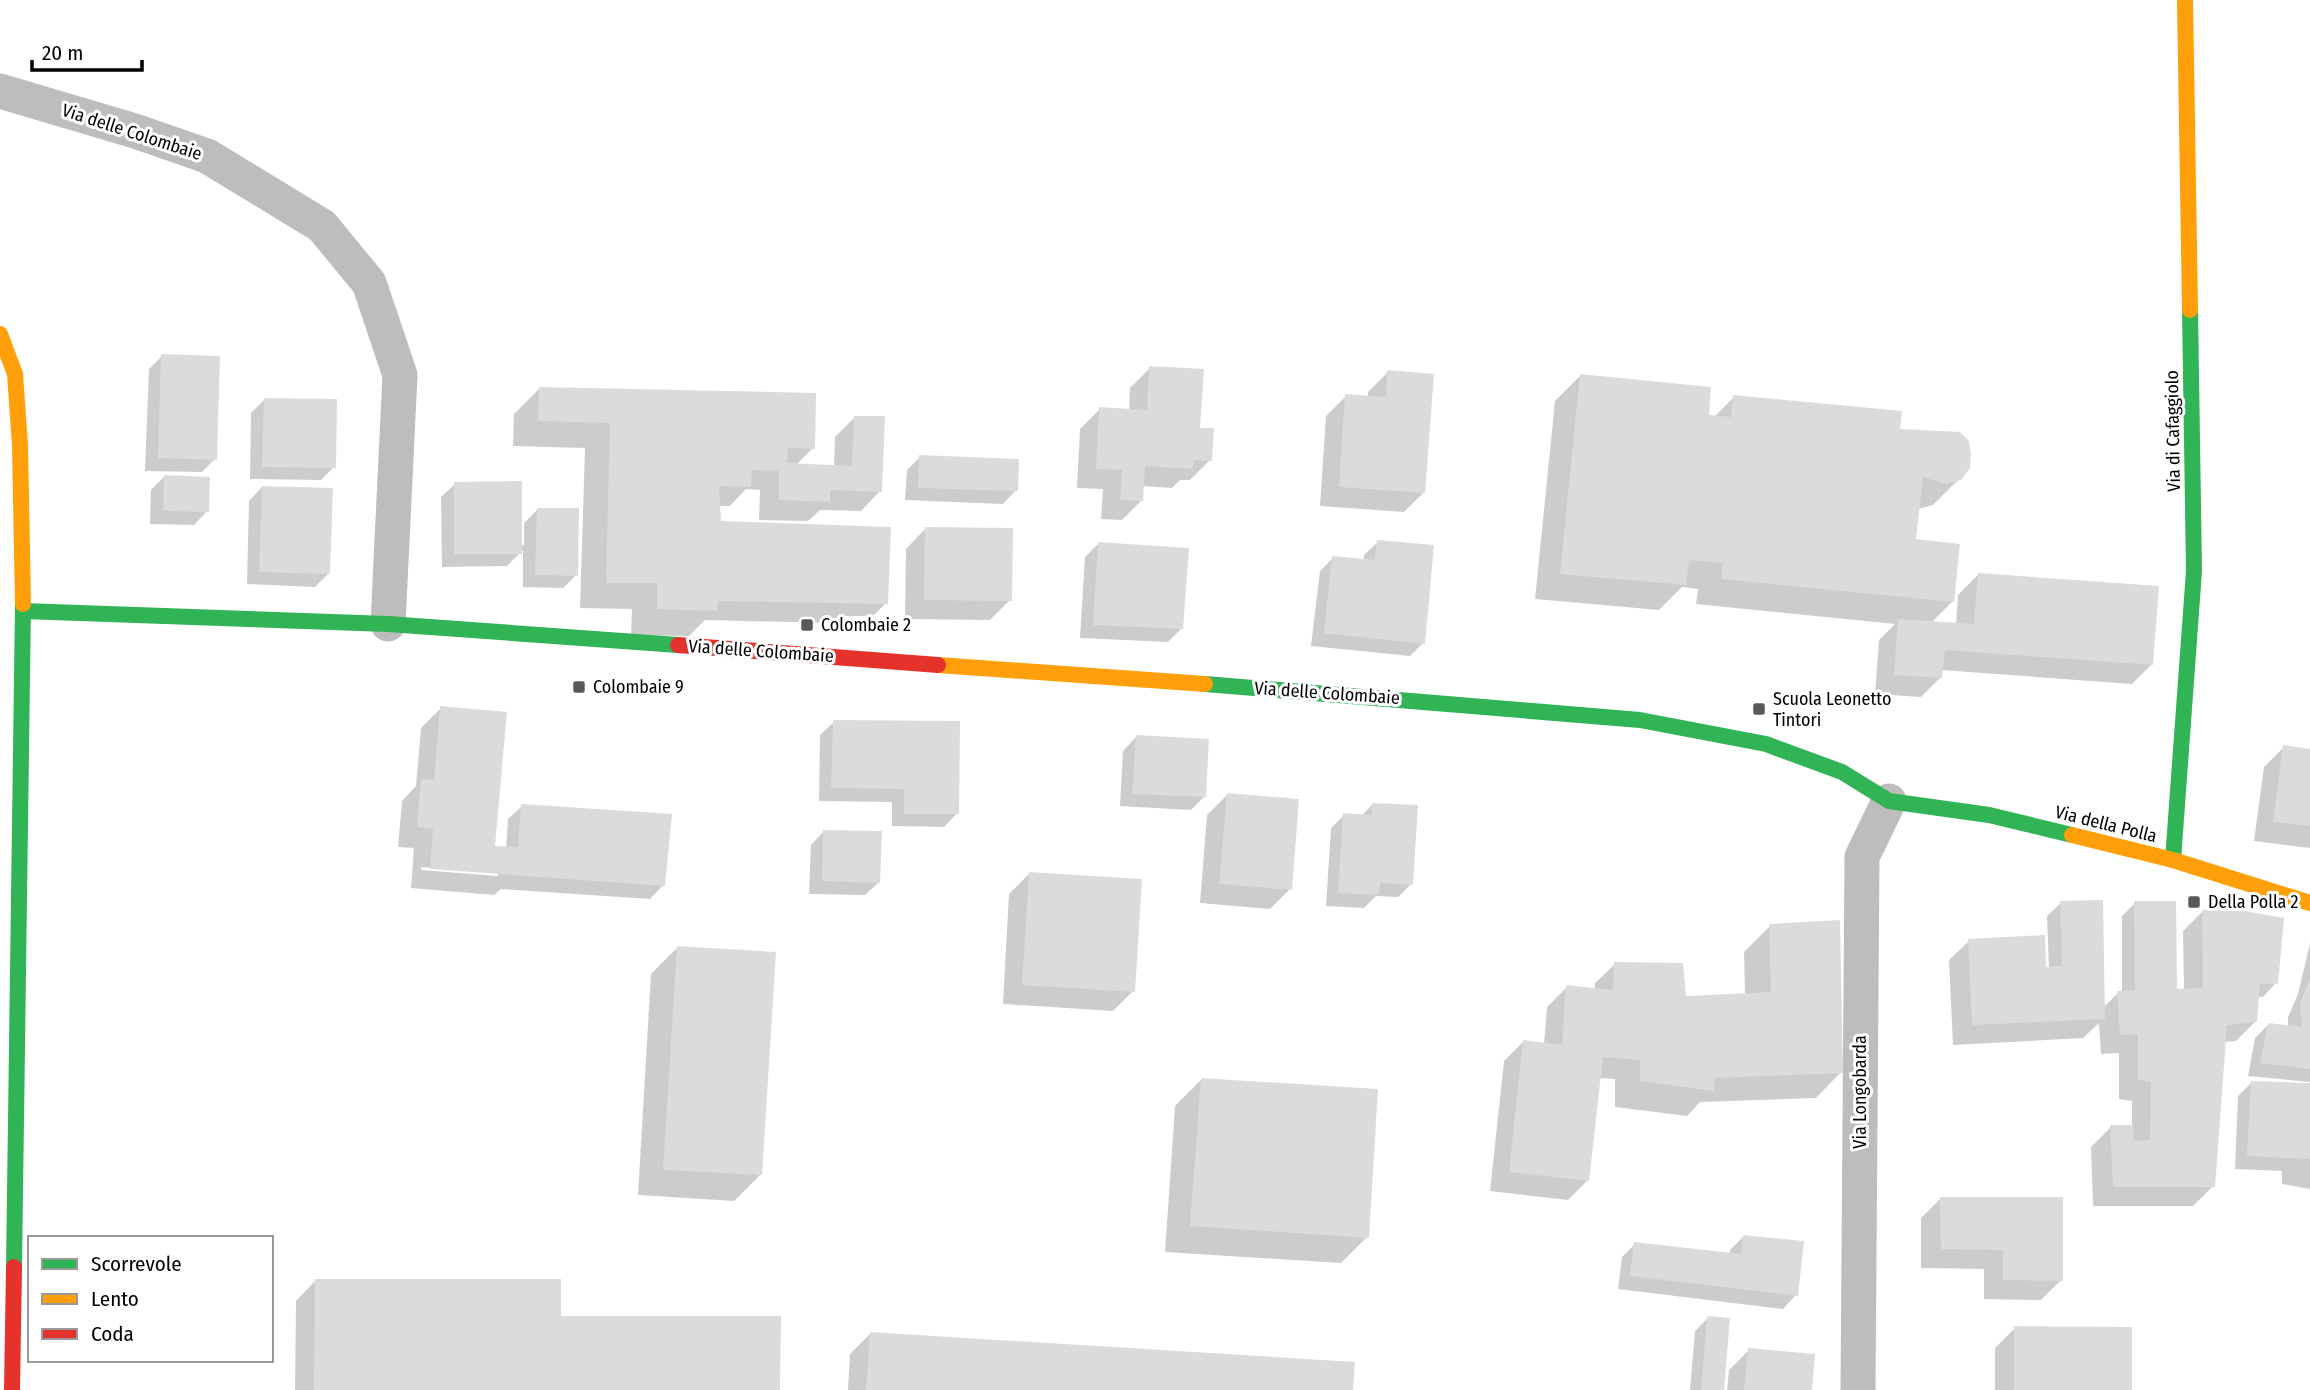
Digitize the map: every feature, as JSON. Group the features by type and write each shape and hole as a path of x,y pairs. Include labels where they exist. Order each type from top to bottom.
{"street":[{"name":"Via di Cafaggiolo","path":"2173,860 2194,571 2185,0"},
{"name":"Via delle Colombaie","path":"0,91 135,131 207,156 322,226 369,283 400,375 388,624 1239,687 1640,720 1766,744 1842,772 1889,801"},
{"path":"0,334 15,374 16,386 20,445 23,611 12,1390"},
{"path":"23,611 388,624"},
{"name":"Via della Polla","path":"1889,801 1989,815 2173,860 2310,903"},
{"name":"Via Longobarda","path":"1858,1390 1861,856 1889,801"}],"building":[{"path":"161,354 220,356 217,460 158,458"},
{"path":"1149,366 1204,369 1200,428 1214,428 1212,461 1193,460 1193,469 1145,466 1143,501 1120,500 1122,470 1096,469 1099,407 1147,410"},
{"path":"1387,370 1434,374 1425,493 1339,487 1345,394 1386,397"},
{"path":"1580,374 1711,387 1709,415 1731,417 1733,395 1902,411 1900,429 1960,432 1969,441 1970,468 1961,480 1945,484 1923,477 1916,539 1960,544 1954,602 1721,579 1723,563 1689,560 1686,585 1560,574"},
{"path":"539,387 816,393 815,449 788,448 787,463 852,466 854,416 885,416 882,492 830,490 830,502 779,500 779,471 752,470 751,487 719,486 721,521 891,527 888,604 718,601 717,611 657,609 657,583 606,583 610,423 538,421"},
{"path":"264,398 337,399 336,468 262,467"},
{"path":"919,455 1019,459 1018,491 918,488"},
{"path":"164,475 210,477 209,512 163,511"},
{"path":"522,481 522,554 454,554 454,482"},
{"path":"262,486 333,488 330,574 259,572"},
{"path":"537,508 579,508 578,576 535,575"},
{"path":"925,527 1013,528 1012,601 924,600"},
{"path":"1377,540 1434,545 1425,644 1324,633 1332,556 1375,560"},
{"path":"1098,542 1189,548 1183,629 1093,625"},
{"path":"1978,573 2159,586 2153,665 1945,650 1942,678 1894,675 1898,619 1974,624"},
{"path":"440,706 507,712 495,846 518,847 521,804 672,814 665,886 430,869 433,829 417,827 421,779 434,780"},
{"path":"833,720 960,721 959,814 904,814 904,789 831,788"},
{"path":"1136,735 1209,739 1206,797 1132,794"},
{"path":"2283,745 2310,749 2310,826 2273,822"},
{"path":"1227,793 1299,799 1292,890 1219,884"},
{"path":"1372,803 1418,805 1413,885 1380,883 1379,895 1338,893 1343,813 1372,815"},
{"path":"823,830 882,831 880,883 822,881"},
{"path":"1029,872 1142,879 1135,992 1022,985"},
{"path":"2103,900 2105,1019 1972,1025 1968,939 2045,935 2046,967 2062,966 2060,901"},
{"path":"2134,901 2176,901 2177,989 2203,988 2202,910 2245,911 2284,918 2278,984 2260,984 2257,1022 2227,1025 2215,1187 2113,1187 2110,1125 2133,1125 2134,1141 2150,1140 2151,1082 2138,1080 2138,1034 2120,1035 2117,991 2135,990"},
{"path":"1840,920 1843,1073 1715,1078 1714,1091 1640,1081 1640,1060 1603,1057 1589,1181 1509,1172 1523,1040 1562,1045 1566,985 1613,990 1614,962 1683,963 1686,996 1771,992 1769,924"},
{"path":"677,946 776,952 762,1175 663,1170"},
{"path":"2310,979 2310,1069 2260,1063 2268,1023 2302,1027 2300,1003"},
{"path":"1201,1078 1378,1089 1369,1238 1190,1226"},
{"path":"2251,1081 2310,1083 2310,1159 2247,1156"},
{"path":"1940,1197 2063,1197 2063,1281 2003,1280 2003,1250 1941,1249"},
{"path":"1743,1235 1804,1241 1798,1296 1630,1276 1634,1242 1741,1254"},
{"path":"315,1279 561,1279 561,1316 781,1316 780,1390 314,1390"},
{"path":"1707,1316 1730,1318 1724,1390 1701,1390"},
{"path":"2014,1326 2132,1327 2132,1390 2014,1390"},
{"path":"870,1332 1355,1362 1353,1390 866,1390"},
{"path":"1748,1348 1815,1354 1812,1390 1744,1390"}],"traffic: fast":[{"path":"2173,860 2194,571 2190,310"},
{"path":"14,1267 23,604"},
{"path":"23,611 388,624 678,645"},
{"path":"1205,684 1640,720 1766,744 1842,772 1889,801 1989,815 2072,835"}],"traffic: slow":[{"path":"2185,0 2190,310"},
{"path":"0,334 15,374 20,445 23,604"},
{"path":"938,665 1205,684"},
{"path":"2072,835 2173,860 2310,903"}],"traffic: jam":[{"path":"678,645 938,665"},
{"path":"12,1390 14,1267"}],"place":[{"name":"Colombaie 2","path":"807,625"},
{"name":"Colombaie 9","path":"579,687"},
{"name":"Scuola Leonetto Tintori","path":"1759,709"},
{"name":"Della Polla 2","path":"2194,902"}]}
